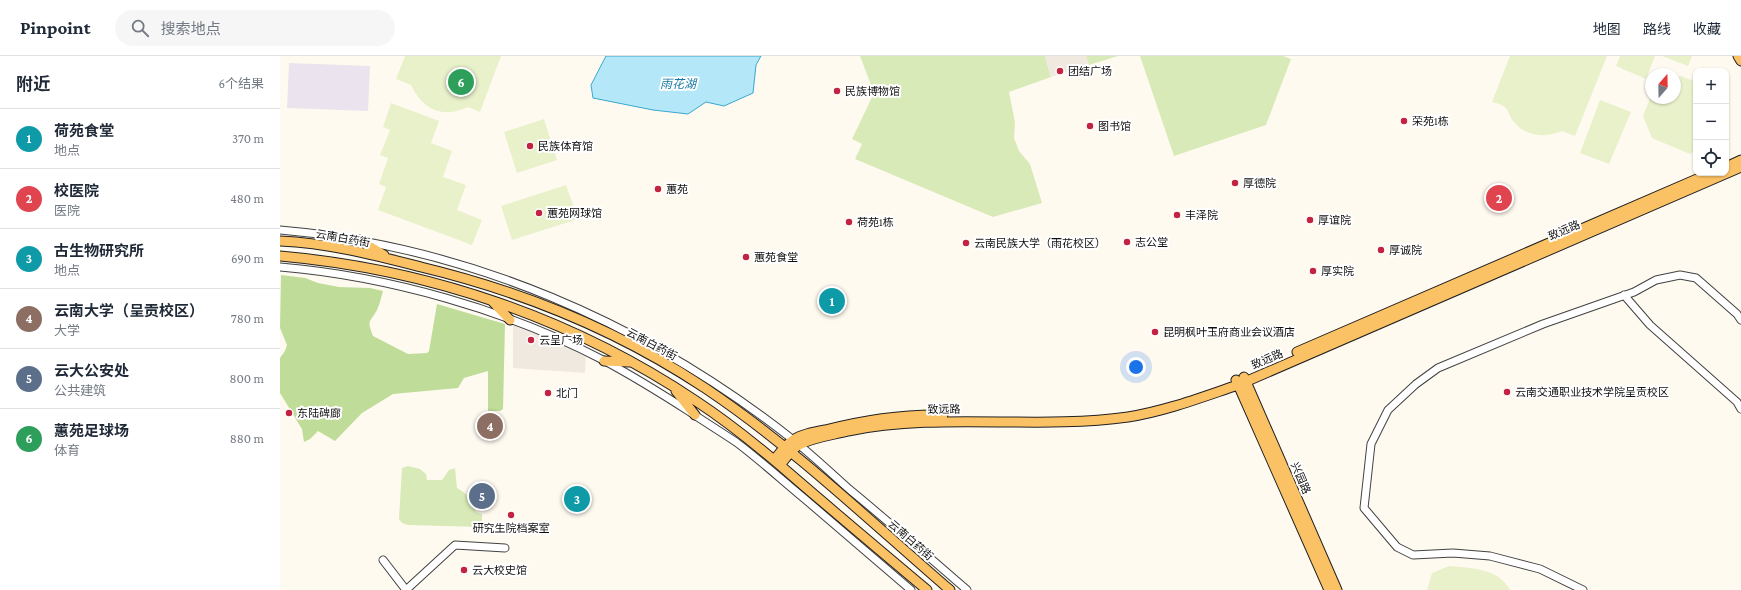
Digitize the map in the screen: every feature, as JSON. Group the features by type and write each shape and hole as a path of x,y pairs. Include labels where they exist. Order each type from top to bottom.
{"main road":[{"path":"1738,56 1741,61"},
{"path":"1729,166 1741,160"},
{"name":"致远路","path":"777,462 787,450 805,435 838,426 870,420 900,416 1060,416 1128,411 1164,403 1241,380 1741,167"},
{"name":"致远路","path":"1241,380 1705,176"},
{"path":"359,240 392,260"},
{"name":"云南白药街","path":"280,242 349,249 496,287 615,337 682,374 758,426 950,590"},
{"path":"280,256 346,264 390,272 440,284 532,315 572,332 632,362 697,401 747,438 813,492 927,590"},
{"path":"491,300 510,320"},
{"path":"604,361 632,362"},
{"name":"兴园路","path":"1241,380 1329,590"},
{"name":"兴园路","path":"1241,380 1337,590"},
{"path":"672,385 695,416"},
{"path":"747,438 752,439 756,436 758,426"},
{"path":"813,492 812,487 814,483 818,480 823,480"}],"street":[{"path":"280,230 349,237 445,261 499,277 582,310 620,328 687,365 756,412 796,443 967,590"},
{"path":"280,267 387,284 444,299 510,320 604,361 664,395 735,442 767,467 911,590"},
{"path":"1583,590 1540,568 1490,556 1453,554 1413,555 1397,547 1364,508 1371,444 1388,410 1416,384 1438,368 1543,324 1624,295 1656,280 1680,275 1696,278 1737,314 1741,320"},
{"path":"1624,295 1650,325 1737,402 1741,409"},
{"path":"383,560 406,590 455,545 505,548"}],"shaded area":[{"name":"团结广场","path":"1045,56 1086,56 1089,65 1051,77"},
{"path":"289,63 370,66 368,111 287,108"},
{"name":"云呈广场","path":"513,324 586,355 585,373 513,368"}],"green space":[{"path":"405,56 501,56 480,112 468,107 459,111 442,112 434,110 421,101 411,85 396,79"},
{"path":"860,56 1045,56 1051,77 1009,92 1015,122 1014,138 1019,151 1030,164 1042,203 993,217 855,159 862,144 852,139 874,93"},
{"path":"1086,56 1118,56 1089,65"},
{"path":"1140,56 1283,56 1291,59 1266,125 1174,156"},
{"path":"1510,56 1607,56 1575,136 1562,131 1549,135 1536,135 1524,131 1511,119 1505,107 1492,102"},
{"path":"1620,56 1655,56 1650,68 1645,68 1645,79 1616,66"},
{"path":"1662,56 1692,56 1688,66"},
{"path":"1681,76 1693,81 1693,152 1690,154 1652,138 1643,116 1648,104 1681,104"},
{"path":"1600,100 1631,112 1609,164 1580,153"},
{"path":"391,103 439,121 431,143 452,151 443,177 466,185 457,210 482,220 472,245 378,210 386,187 379,184 388,158 380,155 390,130 383,127"},
{"name":"民族体育馆","path":"544,119 557,160 517,173 504,132"},
{"name":"蕙苑网球馆","path":"566,185 578,219 512,240 501,206"},
{"path":"281,275 305,278 318,283 339,287 370,288 383,291 378,308 370,322 373,336 408,354 427,353 429,351 437,304 505,324 503,409 500,411 488,411 488,371 464,378 458,388 393,394 362,413 335,441 318,431 310,439 304,442 302,429 280,393 280,358 287,345 280,328"},
{"path":"408,466 420,469 426,474 427,480 442,480 449,470 455,468 457,488 469,497 476,512 482,514 482,527 408,525 402,523 399,519 402,468"},
{"path":"1449,566 1483,570 1491,573 1499,577 1510,590 1427,590 1432,573"}],"water":[{"name":"雨花湖","path":"606,56 761,56 756,65 753,93 724,106 706,102 688,114 653,110 593,98 591,85"}],"place":[{"name":"团结广场","path":"1060,71"},
{"name":"蕙苑足球场","path":"461,82"},
{"name":"民族博物馆","path":"837,91"},
{"name":"荣苑1栋","path":"1404,121"},
{"name":"图书馆","path":"1090,126"},
{"name":"民族体育馆","path":"530,146"},
{"name":"厚德院","path":"1235,183"},
{"name":"蕙苑","path":"658,189"},
{"name":"校医院","path":"1499,198"},
{"name":"蕙苑网球馆","path":"539,213"},
{"name":"丰泽院","path":"1177,215"},
{"name":"厚谊院","path":"1310,220"},
{"name":"荷苑1栋","path":"849,222"},
{"name":"志公堂","path":"1127,242"},
{"name":"云南民族大学（雨花校区）","path":"966,243"},
{"name":"厚诚院","path":"1381,250"},
{"name":"蕙苑食堂","path":"746,257"},
{"name":"厚实院","path":"1313,271"},
{"name":"荷苑食堂","path":"832,301"},
{"name":"昆明枫叶玉府商业会议酒店","path":"1155,332"},
{"name":"云呈广场","path":"531,340"},
{"name":"云南交通职业技术学院呈贡校区","path":"1507,392"},
{"name":"北门","path":"548,393"},
{"name":"东陆碑廊","path":"289,413"},
{"name":"云南大学（呈贡校区）","path":"490,426"},
{"name":"云大公安处","path":"482,496"},
{"name":"古生物研究所","path":"577,499"},
{"name":"研究生院档案室","path":"511,515"},
{"name":"云大校史馆","path":"464,570"}]}
